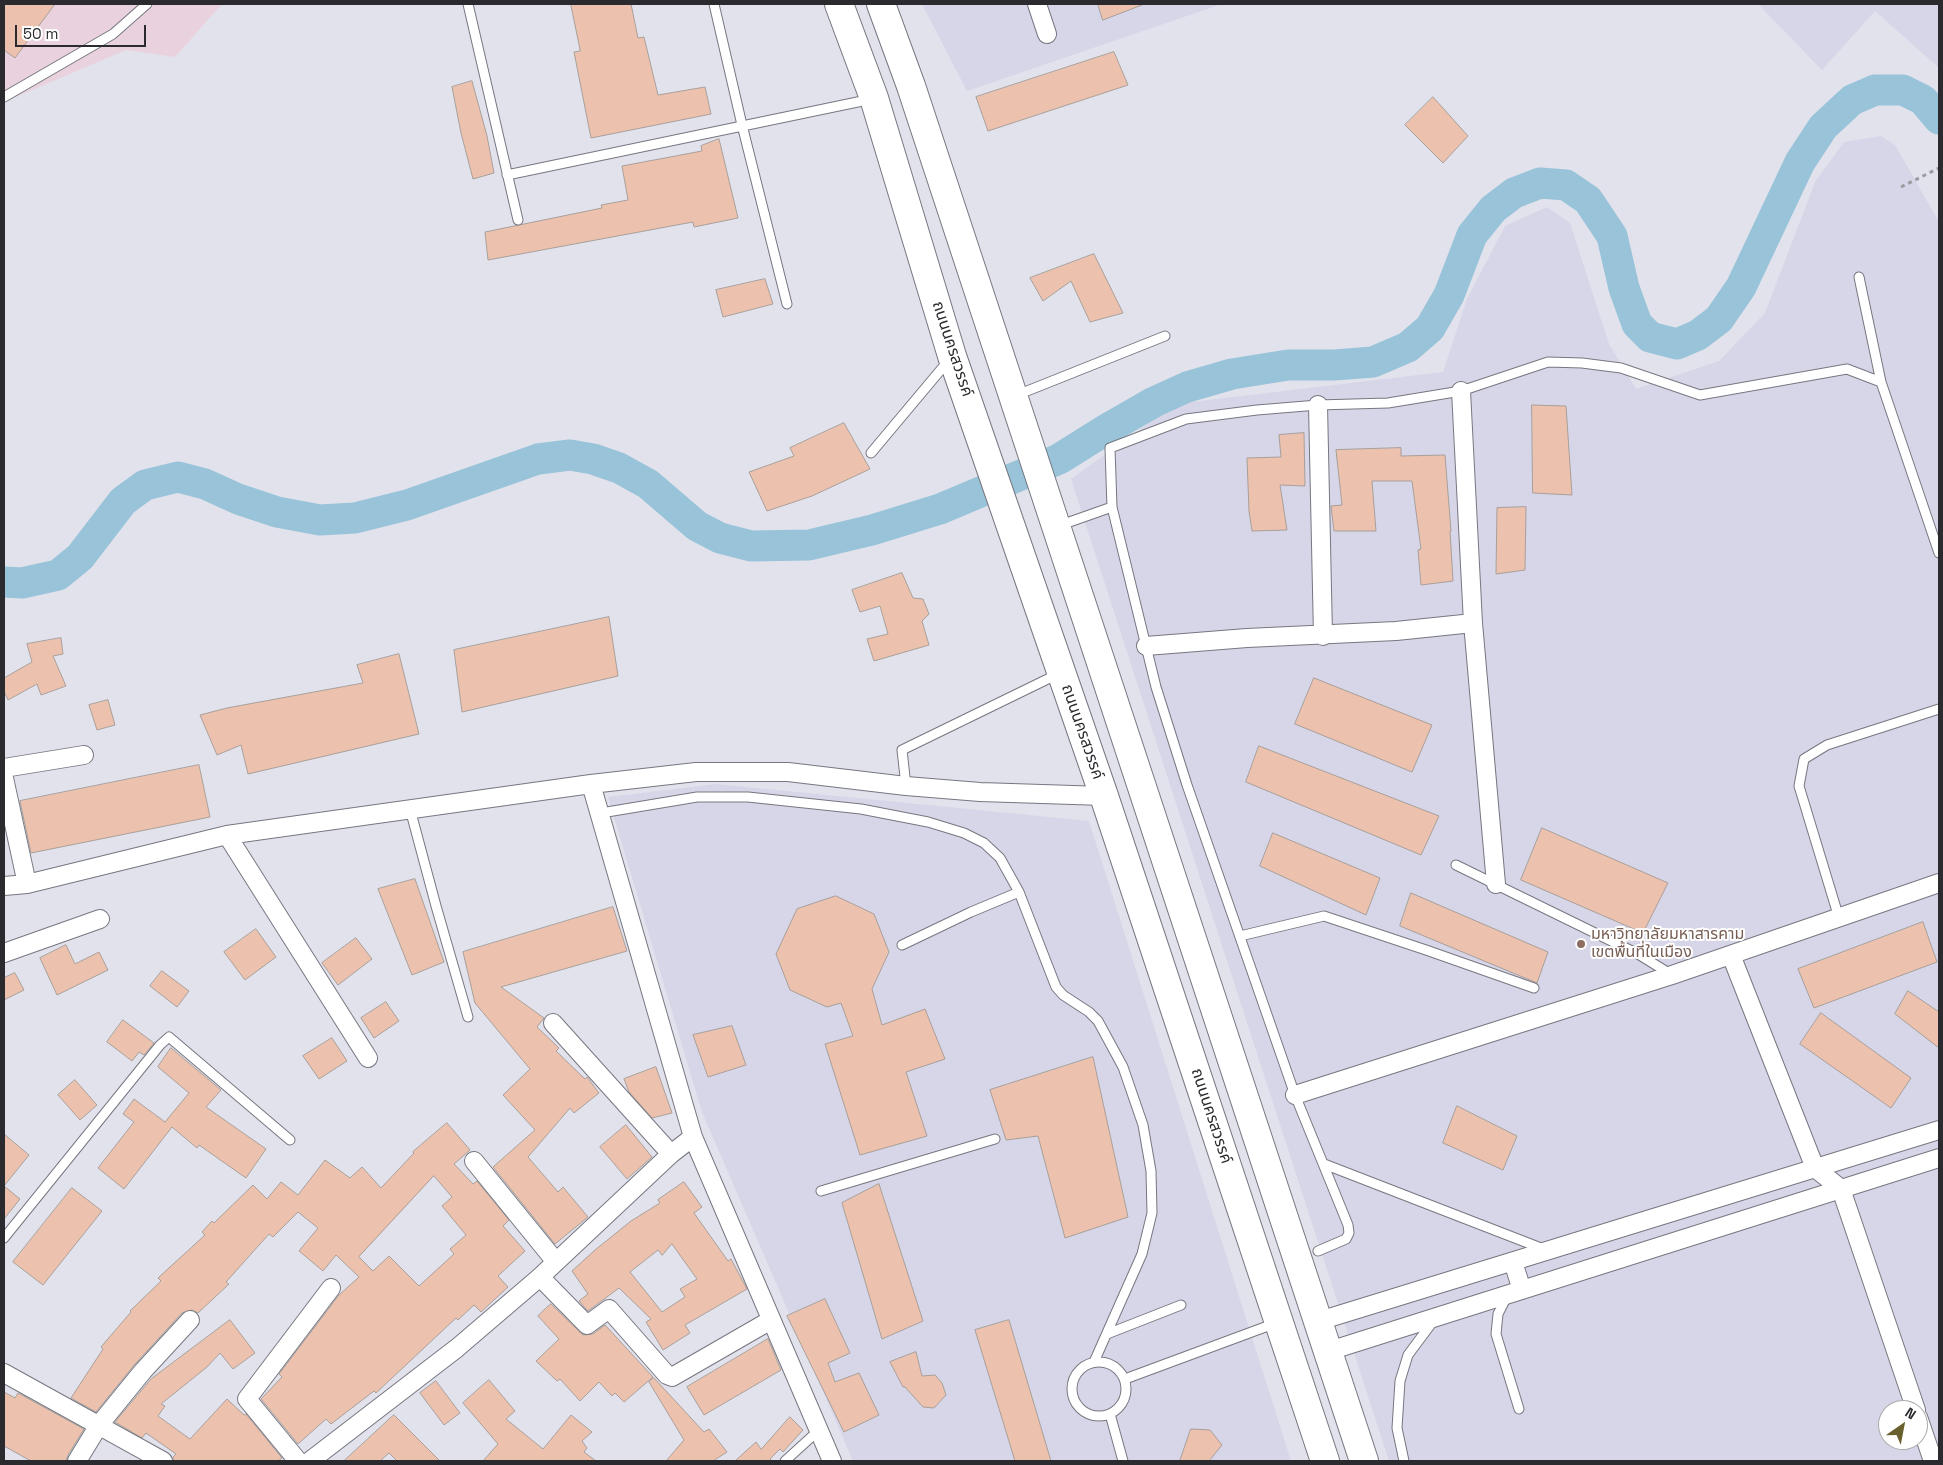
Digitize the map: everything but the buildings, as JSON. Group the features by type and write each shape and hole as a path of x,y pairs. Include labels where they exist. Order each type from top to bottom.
{"main road":[{"name":"ถนนนครสวรรค์","path":"840,4 874,98 952,356 1104,796 1325,1461"},
{"path":"882,4 912,86 1364,1461"},
{"path":"1149,932 1186,920"}],"street":[{"path":"1037,4 1047,34"},
{"path":"1461,391 1473,623 1496,884"},
{"path":"1318,405 1323,636"},
{"path":"1146,646 1247,638 1323,636 1396,631 1473,623"},
{"path":"4,768 84,755"},
{"path":"4,886 26,884 227,835 591,784 696,772 788,772 906,786 980,792 1104,796"},
{"path":"4,778 26,884"},
{"path":"591,784 601,813 641,961 693,1137 832,1461"},
{"path":"227,835 368,1058"},
{"path":"1295,1095 1672,975 1939,884"},
{"path":"4,953 100,919"},
{"path":"1731,955 1815,1168 1841,1190 1913,1400"},
{"path":"553,1023 671,1154"},
{"path":"1319,1322 1939,1130"},
{"path":"1329,1351 1932,1160 1917,1136"},
{"path":"310,1461 457,1348 540,1277 671,1154 693,1137"},
{"path":"474,1161 556,1262"},
{"path":"1698,1204 1707,1232"},
{"path":"1610,1232 1620,1259"},
{"path":"1513,1262 1516,1292"},
{"path":"540,1277 587,1325 609,1309 667,1375 672,1377 772,1320"},
{"path":"298,1461 247,1399 331,1288"},
{"path":"77,1461 100,1425 143,1371 190,1320"},
{"path":"4,1373 163,1461"},
{"path":"1928,1446 1933,1461"}],"lane":[{"path":"4,97 112,34 147,4"},
{"path":"468,4 518,220"},
{"path":"714,4 742,126 787,304"},
{"path":"507,175 874,98"},
{"path":"1859,277 1881,382 1939,553"},
{"path":"1014,396 1164,336"},
{"path":"871,453 952,356"},
{"path":"1318,1250 1346,1239 1349,1233 1348,1225 1295,1095 1184,776 1156,687 1112,507 1110,448 1186,419 1257,410 1388,402 1461,391 1548,362 1582,363 1621,368 1700,395 1847,369 1881,382"},
{"path":"1054,519 1112,507"},
{"path":"906,786 902,750 1061,673"},
{"path":"1839,918 1799,786 1804,759 1827,745 1939,709"},
{"path":"601,813 697,798 748,797 861,809 928,822 964,833 984,843 1000,858 1018,892 1056,986 1063,995 1089,1012 1098,1021 1123,1067 1143,1125 1151,1171 1152,1213 1142,1254 1094,1362"},
{"path":"410,809 468,1017"},
{"path":"1456,865 1638,954 1672,975"},
{"path":"902,946 971,912 1018,892"},
{"path":"1240,936 1324,916 1534,988"},
{"path":"4,1238 169,1037 290,1140"},
{"path":"821,1191 995,1138"},
{"path":"1324,1164 1549,1250"},
{"path":"1516,1292 1498,1314 1496,1334 1520,1409"},
{"path":"1107,1334 1181,1305"},
{"path":"1404,1461 1397,1428 1400,1381 1408,1355 1436,1318"},
{"path":"1125,1379 1279,1322"},
{"path":"1094,1362 1104,1362 1112,1365 1120,1371 1125,1379 1126,1396 1117,1410 1101,1416 1092,1415 1084,1411 1077,1405 1073,1396 1072,1387 1074,1379 1086,1365 1094,1362"},
{"path":"1110,1414 1123,1461"},
{"path":"785,1461 819,1430"}],"path":[{"path":"1901,187 1939,168"}],"shaded area":[{"path":"4,4 222,4 175,57 126,50 4,102"},
{"path":"922,4 1222,4 967,91"},
{"path":"1758,4 1939,4 1939,68 1875,11 1822,70"},
{"name":"มหาวิทยาลัยมหาสารคาม เขตพื้นที่ในเมือง","path":"1881,136 1895,145 1939,222 1939,1461 1389,1461 1071,479 1175,404 1443,372 1467,299 1505,226 1547,207 1570,223 1609,344 1636,389 1719,361 1765,313 1815,182 1844,142"},
{"path":"716,784 1089,821 1291,1461 853,1461 702,1112 608,797"}],"waterway":[{"path":"4,582 22,583 58,575 80,557 123,501 145,485 178,477 205,484 238,499 277,512 320,520 355,518 407,505 538,459 570,455 593,459 619,468 648,484 697,526 720,538 751,546 809,545 872,530 940,509 1059,459 1154,402 1187,387 1232,374 1288,365 1334,365 1373,362 1408,347 1430,328 1449,295 1472,235 1493,209 1514,193 1540,183 1566,185 1588,200 1612,236 1624,288 1637,324 1650,337 1677,344 1698,335 1719,319 1741,287 1800,162 1823,127 1852,100 1875,90 1903,90 1923,100 1939,119"}],"place":[{"name":"มหาวิทยาลัยมหาสารคาม เขตพื้นที่ในเมือง","path":"1581,944"}]}
